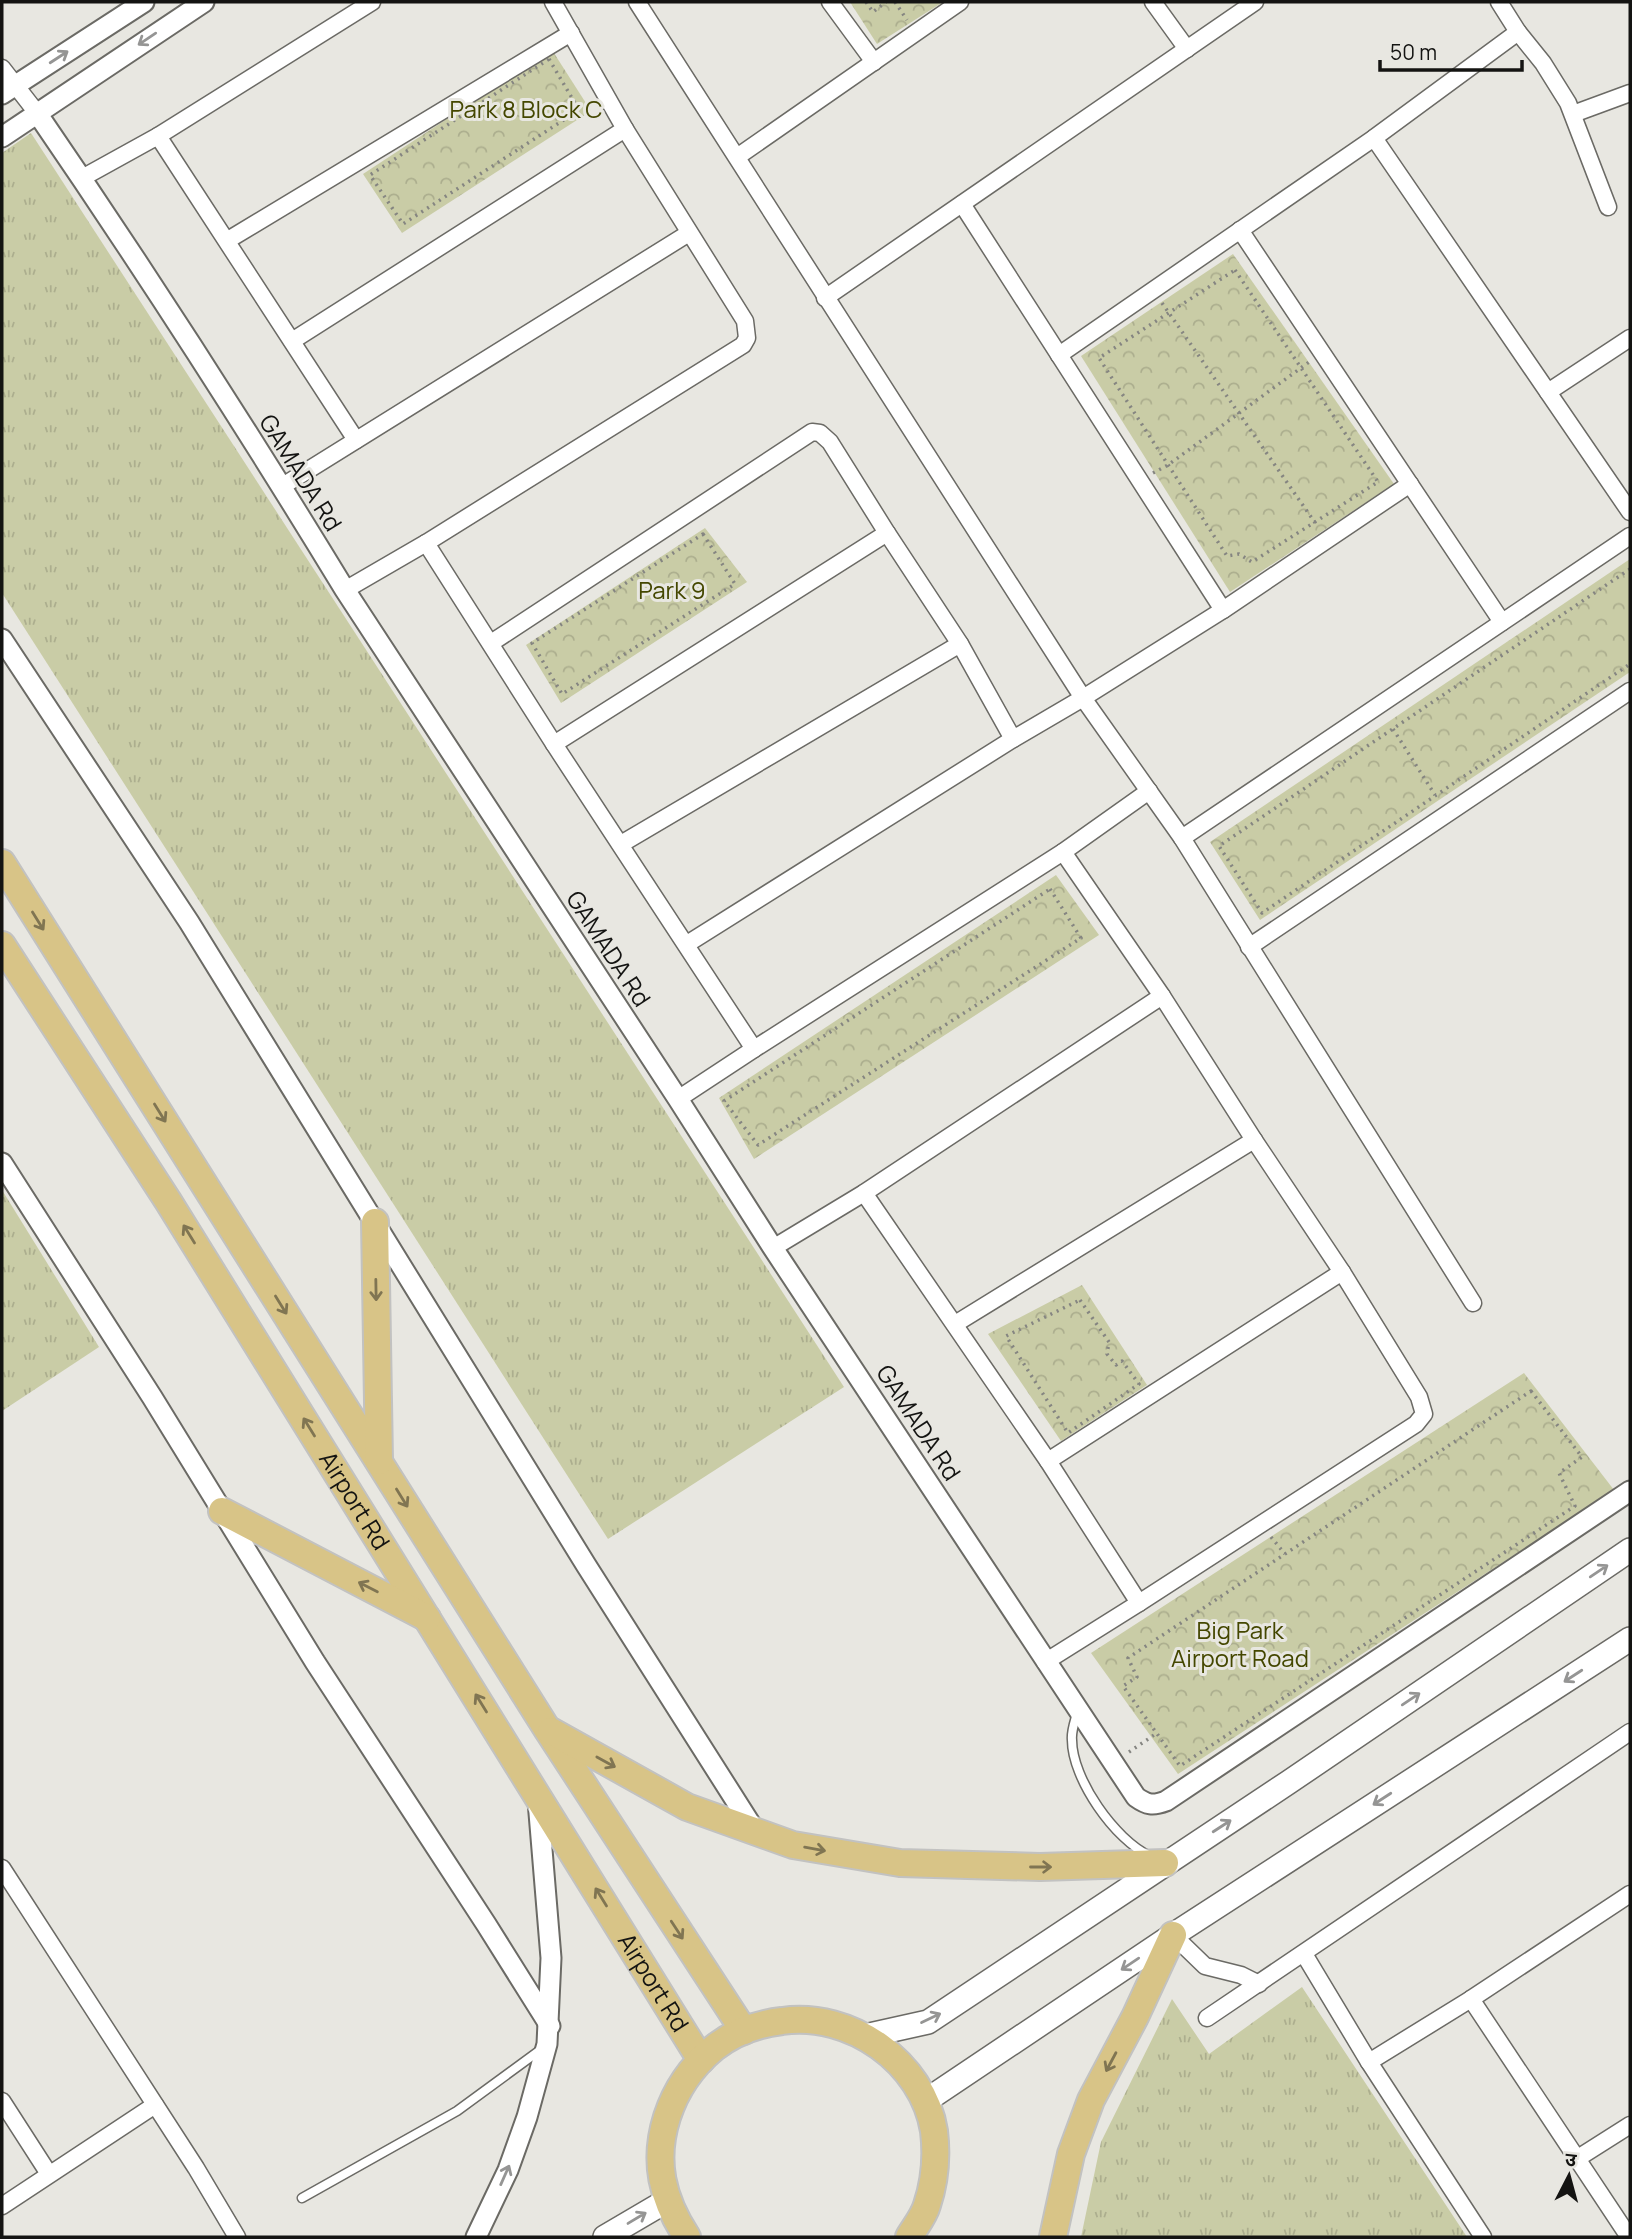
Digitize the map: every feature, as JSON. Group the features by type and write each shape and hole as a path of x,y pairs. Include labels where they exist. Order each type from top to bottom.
{"main road":[{"path":"2,863 547,1729 744,2031"},
{"name":"Airport Rd","path":"2,945 168,1201 701,2060"},
{"path":"375,1222 379,1462"},
{"path":"222,1511 429,1619"},
{"path":"865,2036 928,2022 1630,1550"},
{"path":"924,2102 1173,1935 1630,1639"},
{"path":"547,1729 687,1807 793,1845 901,1863 1040,1867 1165,1863"},
{"path":"1053,2237 1071,2154 1091,2100 1135,2017 1173,1935"},
{"path":"687,2237 672,2214 661,2176 661,2136 673,2097 701,2060 727,2038 760,2024 796,2019 832,2023 865,2036 897,2061 920,2092 934,2130 936,2169 926,2207 909,2237"},
{"path":"605,2237 668,2200"}],"street":[{"path":"9,90 144,2"},
{"path":"2,137 204,2"},
{"path":"82,178 158,136 372,2"},
{"path":"345,590 426,543 743,345 747,338 745,321 625,129 553,2"},
{"path":"637,2 1083,698 1182,838 1473,1303"},
{"path":"831,2 874,62"},
{"path":"737,157 959,2"},
{"path":"1153,2 1186,49"},
{"path":"825,298 1255,2"},
{"path":"1499,2 1557,83 1573,114 1608,206"},
{"path":"1059,355 1374,138 1518,32"},
{"path":"228,240 571,33"},
{"path":"2,68 9,90 37,113"},
{"path":"1573,114 1630,93"},
{"name":"GAMADA Rd","path":"37,113 82,178 345,590 773,1248 1136,1797 1146,1804 1156,1805 1166,1801 1630,1491"},
{"path":"292,341 625,129"},
{"path":"158,136 356,440"},
{"path":"1374,138 1630,512"},
{"path":"962,204 1223,610"},
{"path":"1240,230 1502,622"},
{"path":"281,487 689,233"},
{"path":"1548,392 1630,338"},
{"path":"491,643 812,432 820,433 830,442 960,644 1013,738"},
{"path":"687,943 1223,610 1410,484"},
{"path":"554,744 887,534"},
{"path":"1182,838 1630,536"},
{"path":"426,543 754,1049"},
{"path":"2,639 189,922 586,1564 755,1831"},
{"path":"621,844 960,644"},
{"path":"1250,947 1630,691"},
{"path":"678,1099 1063,852 1149,791"},
{"path":"1045,1662 1416,1424 1424,1414 1419,1397 1342,1272 1063,852"},
{"path":"773,1248 864,1193 1161,996"},
{"path":"956,1324 1254,1140"},
{"path":"2,1163 315,1662 486,1924 548,2035"},
{"path":"864,1193 1048,1461 1139,1603"},
{"path":"1048,1461 1342,1272"},
{"path":"1207,2018 1630,1732"},
{"path":"476,2237 508,2170 548,2035 549,1924 537,1793"},
{"path":"2,1868 237,2237"},
{"path":"1369,2062 1471,1999 1630,1894"},
{"path":"1173,1935 1205,1966 1241,1975 1259,1984"},
{"path":"1304,1954 1369,2062 1483,2237"},
{"path":"1471,1999 1629,2237"},
{"path":"2,2101 49,2174"},
{"path":"2,2206 155,2105"},
{"path":"1578,2158 1630,2124"}],"lane":[{"path":"1077,1710 1072,1740 1079,1775 1112,1825 1141,1852 1165,1863"},
{"path":"302,2198 457,2111 548,2035"}],"path":[{"path":"866,2 873,12 886,2"},
{"path":"549,59 579,110 403,224 370,175 549,59"},
{"path":"1235,270 1301,369 1378,482 1252,562 1239,554 1227,556 1099,358 1235,270"},
{"path":"1153,290 1327,540"},
{"path":"1168,465 1301,369"},
{"path":"703,534 736,584 562,694 532,643 703,534"},
{"path":"1630,569 1219,846 1262,913 1630,664"},
{"path":"1393,729 1435,796"},
{"path":"1050,888 1081,938 758,1145 724,1101 1050,888"},
{"path":"1080,1300 1109,1342 1107,1354 1116,1365 1122,1361 1139,1384 1068,1433 1006,1336 1080,1300"},
{"path":"1531,1391 1582,1458 1559,1473 1575,1506 1180,1766 1157,1733 1123,1686 1137,1677 1128,1658 1531,1391"},
{"path":"1113,1763 1157,1733"}],"green space":[{"path":"850,2 943,2 877,44"},
{"name":"Park 8 Block C","path":"552,50 591,111 402,233 363,174"},
{"path":"31,133 844,1387 608,1539 2,593 2,153"},
{"path":"1233,254 1394,484 1230,592 1081,356"},
{"name":"Park 9","path":"705,528 747,582 561,703 526,645"},
{"path":"1630,559 1630,672 1260,920 1210,842"},
{"path":"1056,875 1099,935 754,1159 719,1098"},
{"path":"2,1190 99,1347 2,1411"},
{"path":"1082,1285 1147,1385 1061,1441 988,1334"},
{"name":"Big Park Airport Road","path":"1524,1373 1614,1490 1178,1774 1091,1653"},
{"path":"1302,1987 1467,2237 1081,2237 1101,2142 1172,1999 1209,2054"}]}
